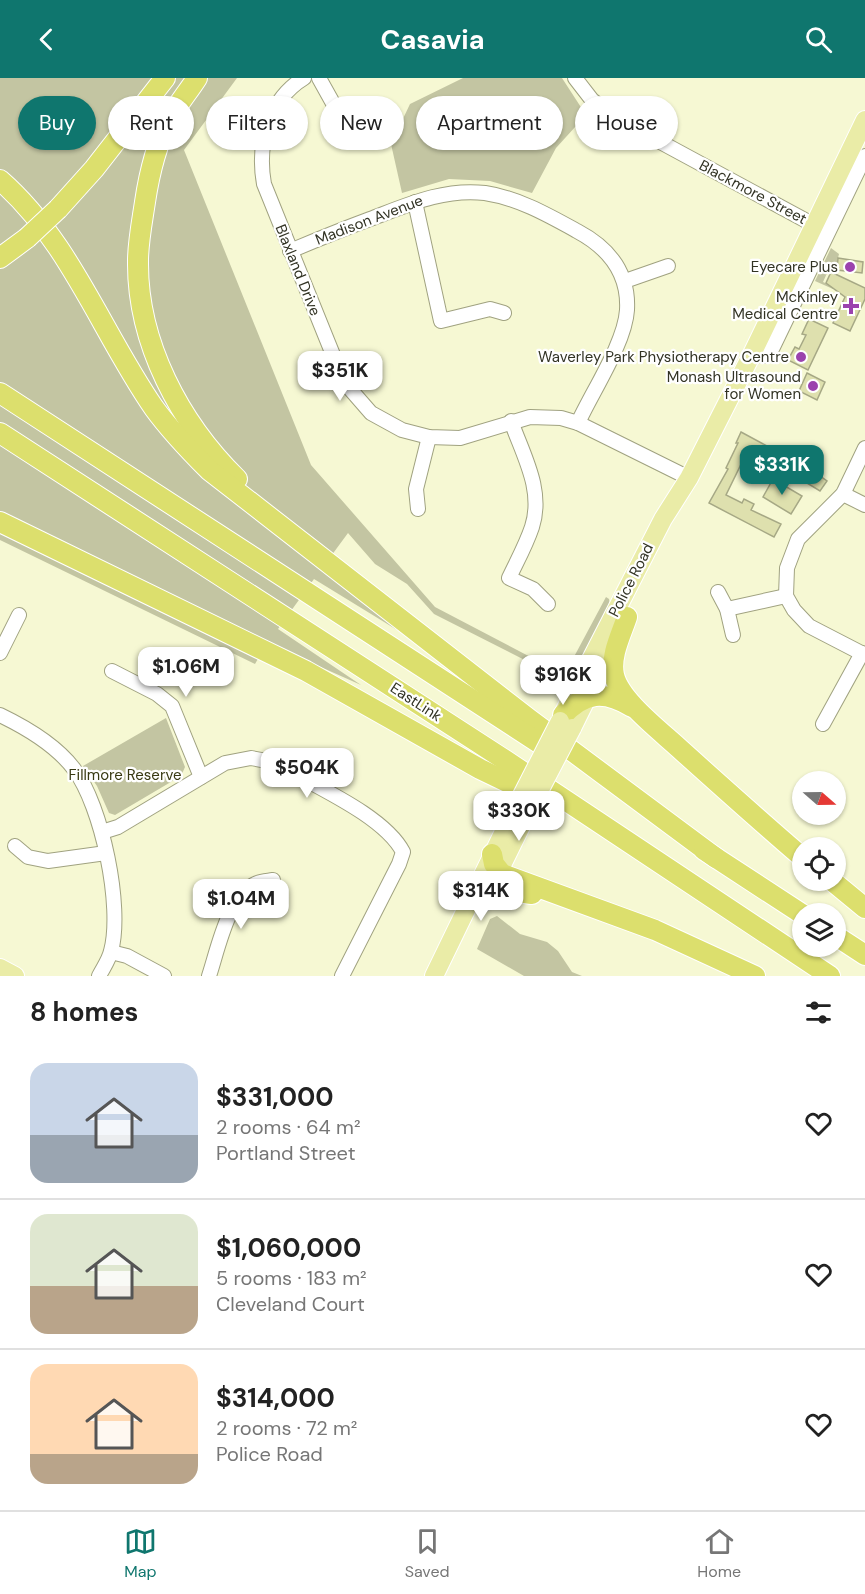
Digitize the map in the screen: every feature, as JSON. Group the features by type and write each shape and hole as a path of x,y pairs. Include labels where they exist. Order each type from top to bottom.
{"highway":[{"path":"0,258 27,238 58,209 165,78"},
{"path":"197,78 169,120 155,155 147,190 138,262 140,296 148,333 165,379 191,425 223,466 300,542"},
{"path":"0,180 28,208 54,242 154,407 182,442 209,470 586,762 716,858"},
{"path":"0,393 792,907"},
{"name":"EastLink","path":"0,433 232,582 830,976"},
{"path":"0,509 161,600"},
{"path":"0,522 306,671 480,769 621,838"},
{"path":"627,617 613,659 614,676 622,691 640,712 722,789 792,848"},
{"path":"565,722 573,705 586,698 599,695 617,698 640,712"},
{"path":"496,862 570,900 655,930 755,976"},
{"path":"484,901 494,894 509,891 570,900"},
{"path":"844,891 865,908"},
{"path":"846,943 865,955"}],"main road":[{"name":"Police Road","path":"447,976 484,901 496,862 663,519 689,478 753,352 865,120"},
{"name":"Police Road","path":"586,698 672,524 689,478"},
{"name":"Police Road","path":"434,976 485,873 496,862"},
{"path":"0,968 15,976"}],"street":[{"name":"Blaxland Drive","path":"304,78 291,88 276,106 265,133 261,154 264,184 344,382 370,412 402,430 429,437 460,438 530,417 546,417 578,423 689,478"},
{"path":"319,78 329,96"},
{"name":"Blackmore Street","path":"575,78 592,100 616,118 814,225"},
{"path":"753,352 763,356 772,349 865,156"},
{"name":"Madison Avenue","path":"290,251 429,197 466,192 501,196 523,203 601,246 612,258 625,281 627,304 625,324 578,423"},
{"path":"415,202 441,321 490,309 504,313"},
{"path":"625,281 668,266"},
{"path":"787,281 797,297"},
{"path":"511,421 534,481 536,506 528,538 509,578 533,589 548,604"},
{"path":"418,509 416,489 429,437"},
{"path":"823,724 863,654 809,626 794,610 786,596 786,568 798,539 843,494 865,448"},
{"path":"843,494 865,505"},
{"path":"718,592 727,609 734,635"},
{"path":"727,609 786,596"},
{"path":"0,653 19,615"},
{"path":"112,671 144,686 172,706 201,777"},
{"path":"0,715 20,725 51,746 74,769 90,795 102,832 115,910 111,952 99,976"},
{"path":"102,832 118,827 225,763 236,759 251,758 272,762 379,824 397,841 403,852 342,976"},
{"path":"15,846 28,857 48,861 106,853"},
{"path":"209,976 230,914 238,898 256,883 273,880"},
{"path":"111,952 127,956 164,976"}],"green space":[{"path":"0,78 237,78 224,96 206,96 206,120 194,136 194,96 108,96 108,150 184,150 311,465 435,607 557,671 568,668 606,597 610,605 574,672 558,677 434,614 407,584 375,564 348,533 323,567 402,633 314,579 278,629 361,685 267,643 255,664 0,540"},
{"path":"463,78 562,78 575,98 575,127 563,140 563,96 426,96"},
{"path":"416,101 416,150 555,150 532,193 490,181 449,179 402,193 392,150 404,150 404,117 410,104"},
{"path":"831,248 839,254 836,266 831,272 828,271 823,282 834,287 833,289 815,281"},
{"name":"Fillmore Reserve","path":"166,718 185,767 181,776 115,815 109,813 97,786 83,766"},
{"path":"497,916 520,934 547,942 558,951 572,972 582,976 524,976 477,949 490,919"}],"building":[{"name":"Eyecare Plus","path":"838,258 863,262 862,273 837,270"},
{"name":"McKinley Medical Centre","path":"831,272 865,288 865,299 850,331 833,323 845,297 826,283"},
{"path":"809,319 828,328 808,370 788,360 795,347 799,349 806,335 802,334"},
{"name":"Monash Ultrasound for Women","path":"807,373 825,382 817,400 799,391"},
{"path":"741,432 810,469 827,481 820,491 771,461 769,466 759,460 762,455 749,448 726,495 742,503 744,499 754,504 751,510 781,524 774,537 709,503 728,469 726,468"},
{"path":"773,479 802,496 791,514 763,497"}],"place":[{"name":"Eyecare Plus","path":"850,267"},
{"name":"McKinley Medical Centre","path":"851,306"},
{"name":"Waverley Park Physiotherapy Centre","path":"801,357"},
{"name":"Monash Ultrasound for Women","path":"813,386"}]}
